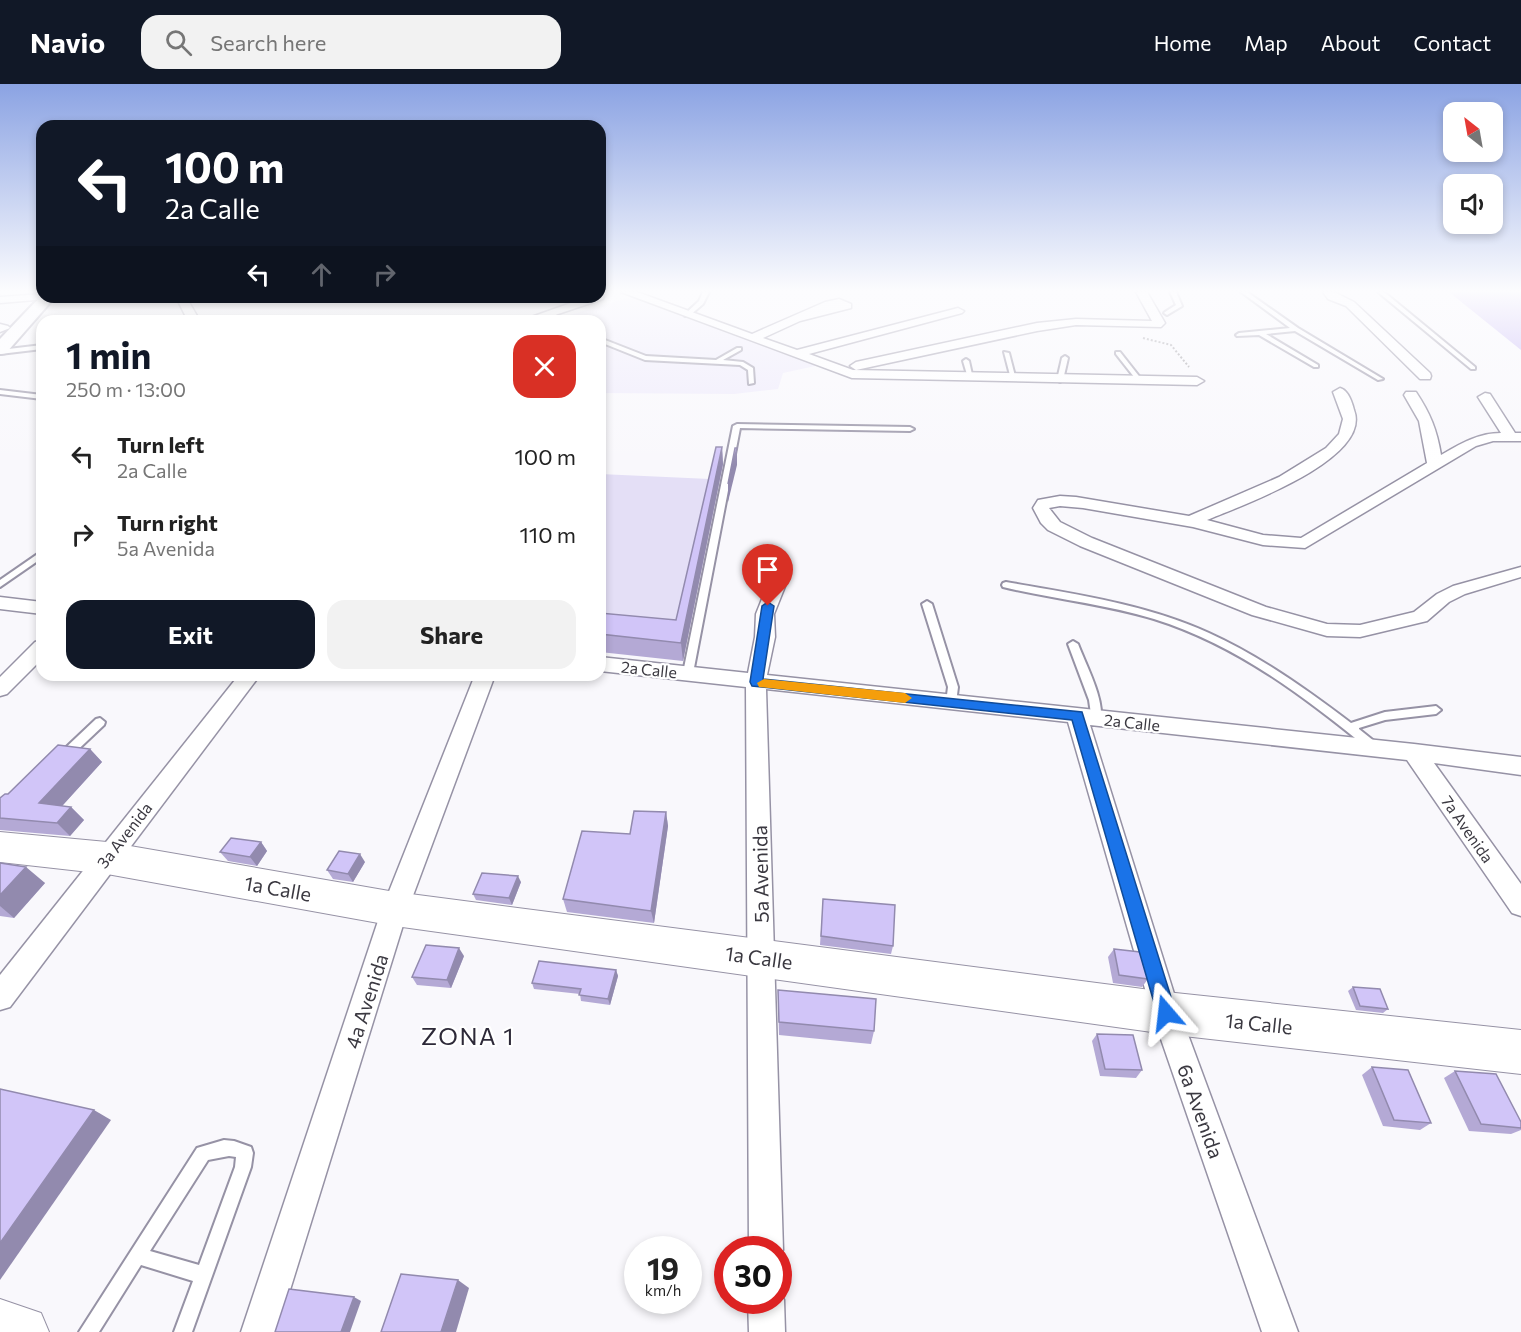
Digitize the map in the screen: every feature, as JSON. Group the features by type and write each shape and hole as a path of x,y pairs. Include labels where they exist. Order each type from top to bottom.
{"main road":[{"name":"1a Calle","path":"0,847 106,858 395,909 1166,1013 1521,1052"},
{"path":"0,1326 22,1332"}],"street":[{"path":"785,350 852,374 1197,381"},
{"path":"795,354 809,350"},
{"path":"840,370 931,350"},
{"path":"1398,350 1425,376"},
{"path":"1191,521 1312,467 1332,453 1346,434 1350,420 1340,392"},
{"path":"1411,394 1425,415 1435,465"},
{"path":"1485,397 1516,437"},
{"path":"1431,436 1458,450"},
{"path":"1516,437 1482,439 1458,450 1305,543 1291,545 1191,521 1064,501 1044,503 1041,508 1047,520 1086,542 1259,611 1327,630 1360,632 1420,617 1443,598 1459,590 1521,572"},
{"name":"5a Avenida","path":"766,1236 756,682 765,637 765,614 781,574"},
{"path":"0,603 36,607"},
{"path":"0,688 36,653"},
{"name":"2a Calle","path":"606,665 1414,752 1521,766"},
{"name":"3a Avenida","path":"0,997 245,681"},
{"name":"4a Avenida","path":"259,1332 395,909 483,681"},
{"name":"6a Avenida","path":"1087,717 1166,1013 1280,1332"},
{"name":"7a Avenida","path":"1414,752 1517,893"},
{"path":"766,1314 767,1332"}],"lane":[{"path":"626,350 645,358 741,363 751,369 751,383"},
{"path":"716,361 738,350"},
{"path":"1289,350 1316,366"},
{"path":"1332,350 1380,379"},
{"path":"1451,350 1473,368"},
{"path":"1006,353 1014,379"},
{"path":"1118,353 1140,381"},
{"path":"1060,380 1065,358"},
{"path":"966,361 971,378"},
{"path":"0,392 36,396"},
{"path":"687,673 736,426 910,429"},
{"path":"0,584 36,558"},
{"path":"1006,585 1102,603 1204,634 1274,673 1375,748"},
{"path":"927,604 953,687 951,703"},
{"path":"1073,644 1094,700 1087,717"},
{"path":"1353,730 1355,724 1385,716 1436,710"},
{"path":"58,761 100,722"},
{"path":"88,1332 204,1154 221,1147 236,1148 245,1153 243,1167 183,1332"},
{"path":"138,1256 202,1275"}],"path":[{"path":"1179,350 1197,381"}],"shaded area":[{"path":"606,350 792,350 829,363 783,373 778,389 734,394 606,393"},
{"path":"606,474 710,479 673,635 606,629"}],"building":[{"path":"716,447 722,447 681,643 606,635 606,614 676,620"},
{"path":"735,448 737,448 728,484"},
{"path":"58,745 90,749 39,803 71,807 57,823 0,818 0,798 8,794"},
{"path":"634,811 666,812 651,911 563,899 582,831 630,834"},
{"path":"231,838 261,842 250,857 220,852"},
{"path":"339,851 360,854 348,874 327,870"},
{"path":"0,863 26,867 0,895"},
{"path":"482,873 518,876 509,898 473,894"},
{"path":"823,899 895,905 893,946 821,936"},
{"path":"426,945 459,948 447,980 412,977"},
{"path":"1114,949 1140,952 1148,979 1119,975"},
{"path":"539,961 616,970 608,999 579,995 581,989 532,983"},
{"path":"1353,987 1380,989 1388,1009 1360,1006"},
{"path":"778,990 876,999 874,1031 779,1022"},
{"path":"1097,1034 1133,1035 1142,1070 1105,1069"},
{"path":"1372,1067 1408,1070 1431,1123 1394,1120"},
{"path":"1455,1071 1496,1074 1521,1122 1521,1128 1481,1124"},
{"path":"0,1089 94,1110 0,1243"},
{"path":"401,1274 458,1280 441,1332 381,1332"},
{"path":"289,1289 354,1297 341,1332 275,1332"}],"slow traffic":[{"path":"764,683 905,698"}],"district":[{"name":"ZONA 1","path":"468,1035"}],"route":[{"path":"768,606 765,614 765,637 756,682 1077,716 1166,1013"}]}
